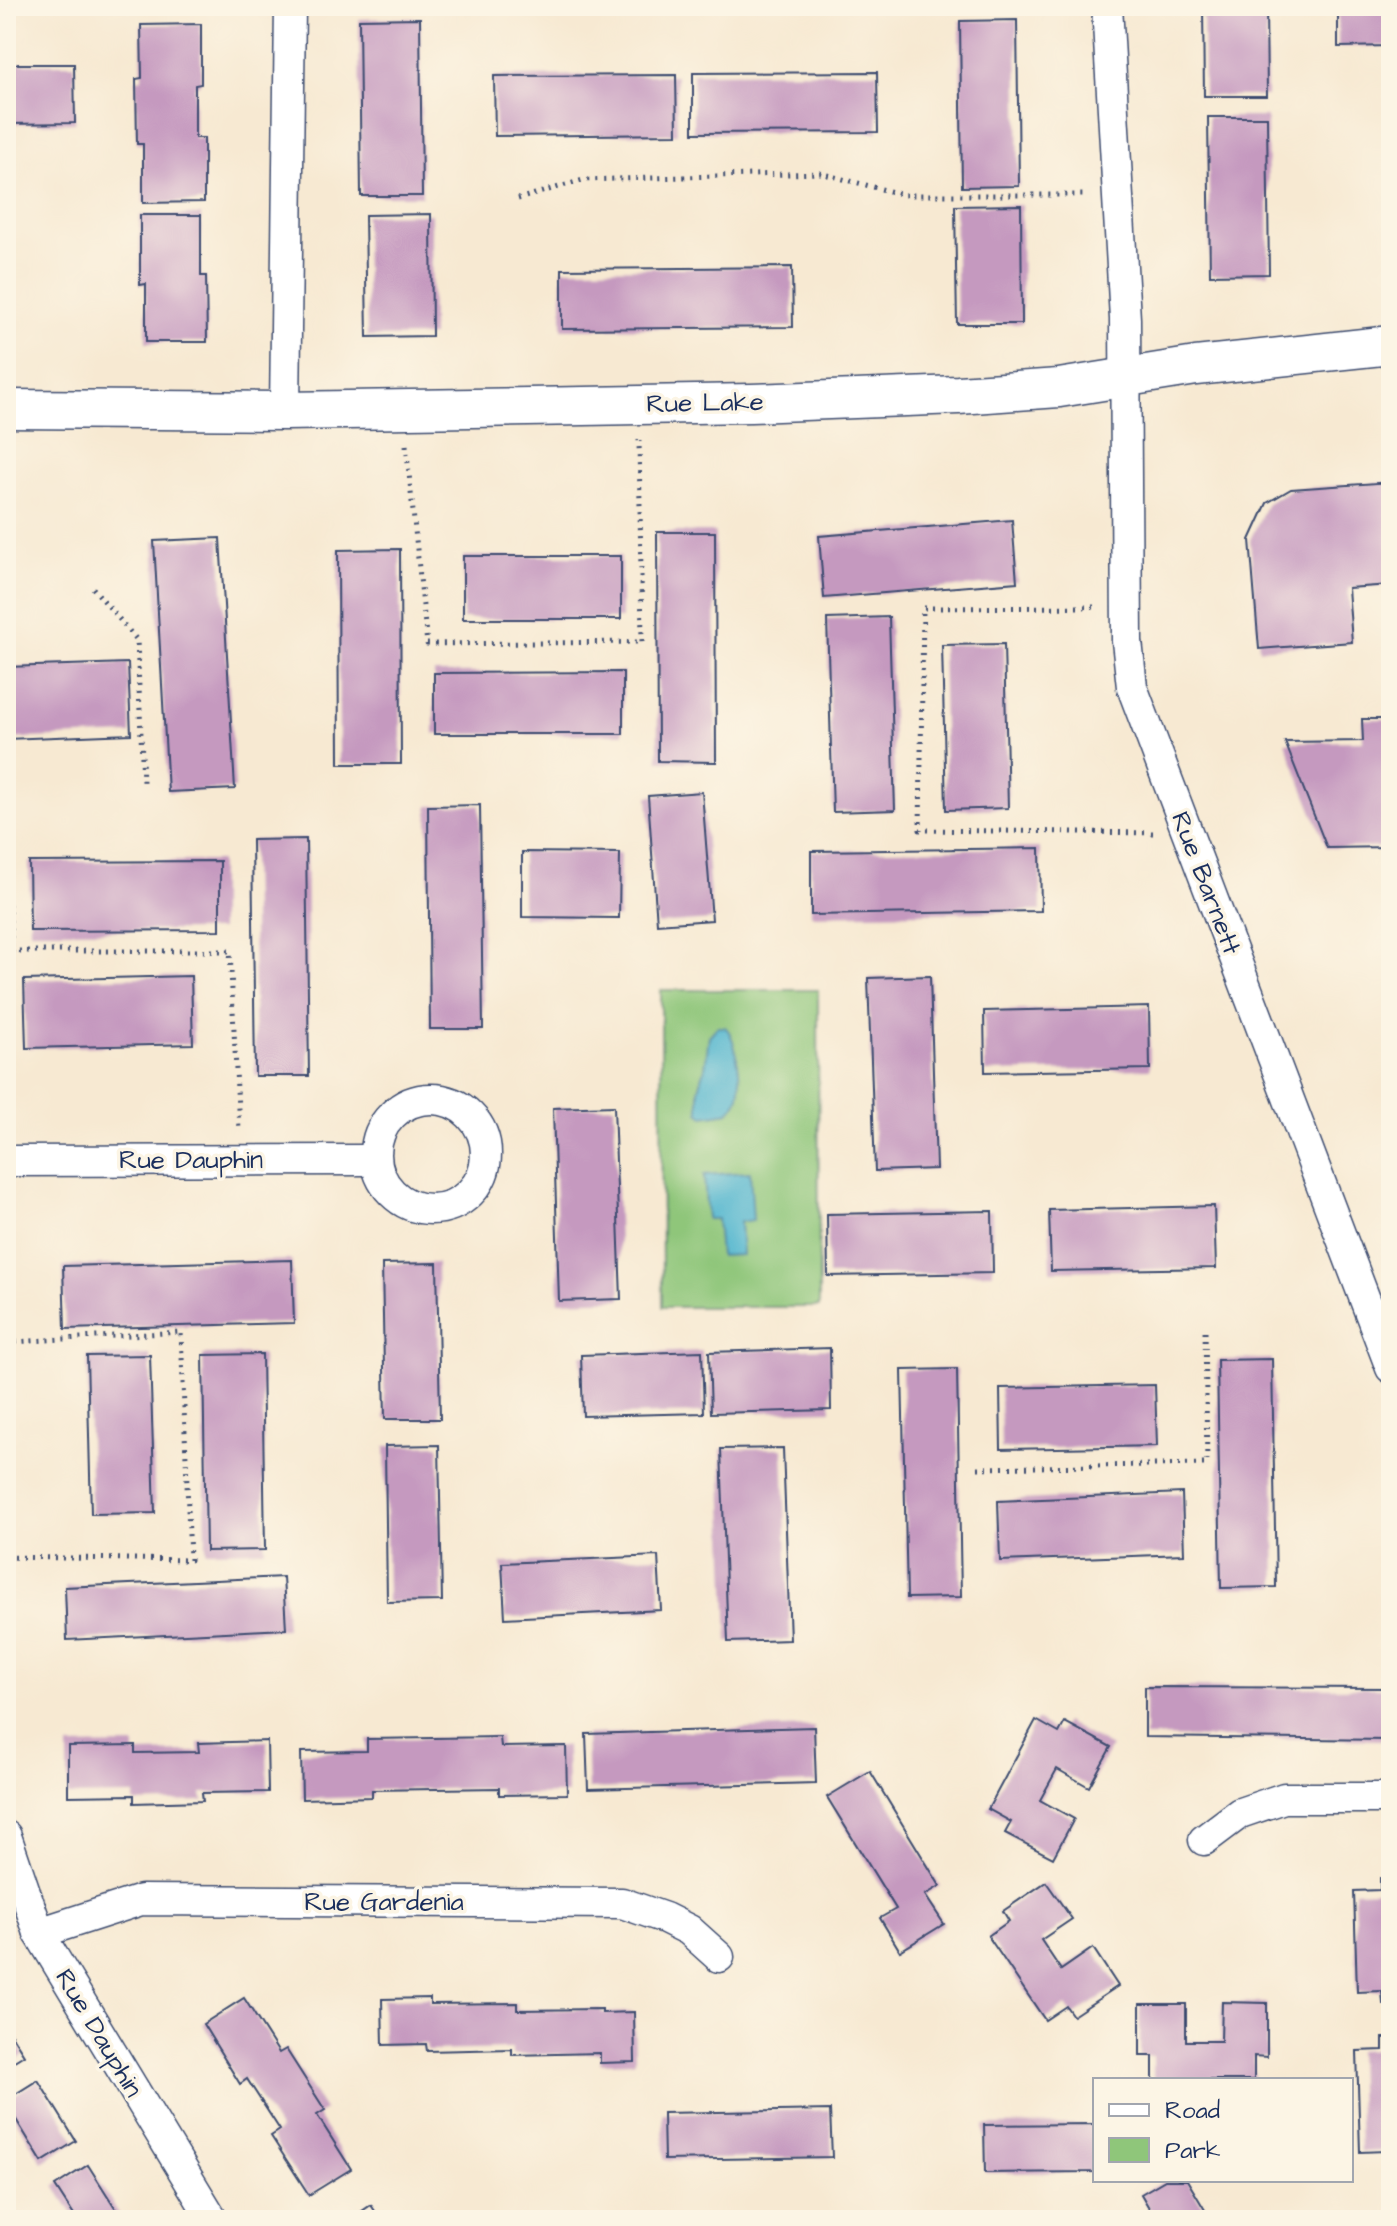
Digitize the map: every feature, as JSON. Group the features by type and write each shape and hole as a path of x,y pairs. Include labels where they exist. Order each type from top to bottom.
{"street":[{"path":"285,411 290,6"},
{"path":"1107,6 1125,319 1124,378"},
{"name":"Rue Lake","path":"6,409 285,411 639,405 998,393 1059,388 1196,366 1391,345"},
{"name":"Rue Barnett","path":"1124,378 1127,607 1132,687 1391,1368"},
{"name":"Rue Dauphin","path":"6,1161 376,1160"},
{"path":"1204,1840 1240,1813 1284,1798 1391,1798"},
{"name":"Rue Dauphin","path":"6,1836 39,1933 213,2220"},
{"name":"Rue Gardenia","path":"39,1933 141,1900 622,1903 689,1930 719,1957"}],"path":[{"path":"518,199 583,180 820,173 904,195 1118,195"},
{"path":"402,408 427,644 642,642 639,405"},
{"path":"93,588 137,640 143,782"},
{"path":"1127,607 923,608 920,830 1187,833"},
{"path":"6,864 12,951 6,1161"},
{"path":"12,951 230,951 240,1160"},
{"path":"978,1468 1207,1464 1205,1328"},
{"path":"6,1557 190,1560 181,1332 13,1342"}],"green space":[{"path":"661,990 818,990 819,1307 662,1307"}],"water":[{"path":"717,1027 725,1027 732,1039 739,1070 739,1096 729,1112 704,1116 699,1112 699,1089 709,1036"},
{"path":"750,1172 753,1220 740,1222 742,1255 720,1256 717,1219 707,1219 704,1175"}],"building":[{"path":"1203,6 1266,6 1267,96 1204,96"},
{"path":"1338,6 1391,6 1391,46 1338,47"},
{"path":"420,18 422,196 361,196 359,19"},
{"path":"1017,20 1019,186 962,187 960,21"},
{"path":"201,24 201,84 195,85 195,138 204,138 204,202 143,203 143,144 137,144 136,79 142,78 141,25"},
{"path":"6,64 74,64 75,123 6,124"},
{"path":"877,72 878,132 693,133 693,73"},
{"path":"676,75 677,134 495,136 494,76"},
{"path":"1208,117 1267,117 1269,274 1210,275"},
{"path":"1021,205 1022,324 957,324 955,206"},
{"path":"431,214 432,336 367,337 365,215"},
{"path":"140,215 201,215 201,276 206,276 207,342 146,342 146,284 140,285"},
{"path":"792,267 793,327 562,329 562,269"},
{"path":"1391,482 1391,585 1348,588 1352,642 1259,649 1250,540 1267,503 1291,489"},
{"path":"1012,520 1017,582 824,598 819,536"},
{"path":"657,532 715,532 716,762 658,761"},
{"path":"220,538 235,789 168,792 154,541"},
{"path":"400,549 401,764 339,764 338,550"},
{"path":"463,556 621,556 621,619 463,619"},
{"path":"889,617 895,810 833,812 827,619"},
{"path":"1004,644 1008,808 946,810 942,645"},
{"path":"128,663 131,734 6,739 6,667"},
{"path":"623,672 623,734 434,734 434,673"},
{"path":"1362,719 1391,719 1391,847 1327,848 1285,742 1363,741"},
{"path":"702,792 712,920 657,924 648,796"},
{"path":"480,805 483,1029 430,1029 428,806"},
{"path":"306,839 309,1076 255,1076 252,840"},
{"path":"1040,848 1041,911 811,915 811,851"},
{"path":"522,852 620,853 619,918 522,917"},
{"path":"220,861 220,930 30,931 29,862"},
{"path":"191,976 193,1044 26,1048 24,980"},
{"path":"930,976 936,1169 875,1171 868,978"},
{"path":"1149,1007 1150,1069 985,1072 984,1011"},
{"path":"614,1106 621,1299 559,1301 553,1108"},
{"path":"1214,1206 1216,1268 1051,1271 1049,1210"},
{"path":"992,1211 993,1273 828,1276 827,1214"},
{"path":"292,1260 294,1323 65,1329 63,1266"},
{"path":"437,1263 440,1419 385,1419 382,1264"},
{"path":"830,1348 831,1410 711,1413 709,1352"},
{"path":"702,1351 704,1413 583,1416 581,1355"},
{"path":"262,1354 265,1550 206,1551 203,1355"},
{"path":"150,1355 155,1513 91,1514 87,1356"},
{"path":"1272,1359 1276,1587 1221,1588 1217,1360"},
{"path":"957,1369 961,1597 907,1598 902,1370"},
{"path":"1155,1385 1157,1446 1001,1449 1000,1388"},
{"path":"439,1445 442,1601 387,1602 385,1446"},
{"path":"783,1448 790,1640 728,1642 721,1449"},
{"path":"1182,1493 1184,1554 1000,1561 998,1501"},
{"path":"658,1556 661,1610 505,1618 502,1563"},
{"path":"283,1577 286,1629 67,1640 65,1587"},
{"path":"1145,1687 1391,1688 1391,1740 1145,1737"},
{"path":"1036,1720 1059,1733 1065,1722 1111,1747 1089,1787 1057,1769 1040,1800 1074,1819 1053,1858 1005,1833 1011,1822 988,1809"},
{"path":"814,1727 816,1783 588,1789 586,1734"},
{"path":"500,1737 501,1747 566,1746 567,1794 499,1795 499,1788 372,1790 372,1797 302,1799 301,1752 367,1751 367,1739"},
{"path":"267,1741 268,1792 202,1793 203,1801 134,1803 134,1795 68,1796 68,1746 135,1745 135,1753 199,1752 198,1743"},
{"path":"870,1771 940,1886 925,1895 944,1924 900,1951 880,1918 896,1909 827,1797"},
{"path":"1380,1878 1391,1878 1391,2004 1383,2004 1382,1991 1357,1992 1354,1891 1380,1890"},
{"path":"1046,1882 1072,1919 1041,1940 1061,1970 1093,1948 1118,1986 1073,2016 1066,2006 1045,2020 988,1936 1009,1921 1003,1911"},
{"path":"244,1998 279,2053 286,2049 325,2110 317,2115 351,2169 309,2195 271,2136 280,2130 247,2079 240,2084 203,2024"},
{"path":"430,1998 430,2004 517,2003 517,2010 602,2009 602,2013 634,2012 635,2062 600,2063 600,2053 512,2055 512,2049 427,2051 426,2044 383,2045 382,1999"},
{"path":"1222,2002 1267,2003 1267,2057 1254,2056 1254,2078 1153,2078 1153,2056 1140,2056 1140,2004 1186,2004 1186,2041 1221,2041"},
{"path":"6,2026 24,2055 6,2066"},
{"path":"1383,2038 1391,2038 1391,2164 1386,2164 1386,2151 1360,2152 1357,2051 1383,2050"},
{"path":"38,2080 76,2141 42,2162 6,2103 6,2100"},
{"path":"830,2110 832,2157 664,2160 663,2113"},
{"path":"1093,2124 1093,2172 985,2173 984,2125"},
{"path":"88,2165 123,2220 77,2220 55,2186"},
{"path":"1162,2182 1188,2182 1211,2220 1156,2220 1141,2194"},
{"path":"371,2205 381,2220 349,2220"}]}
